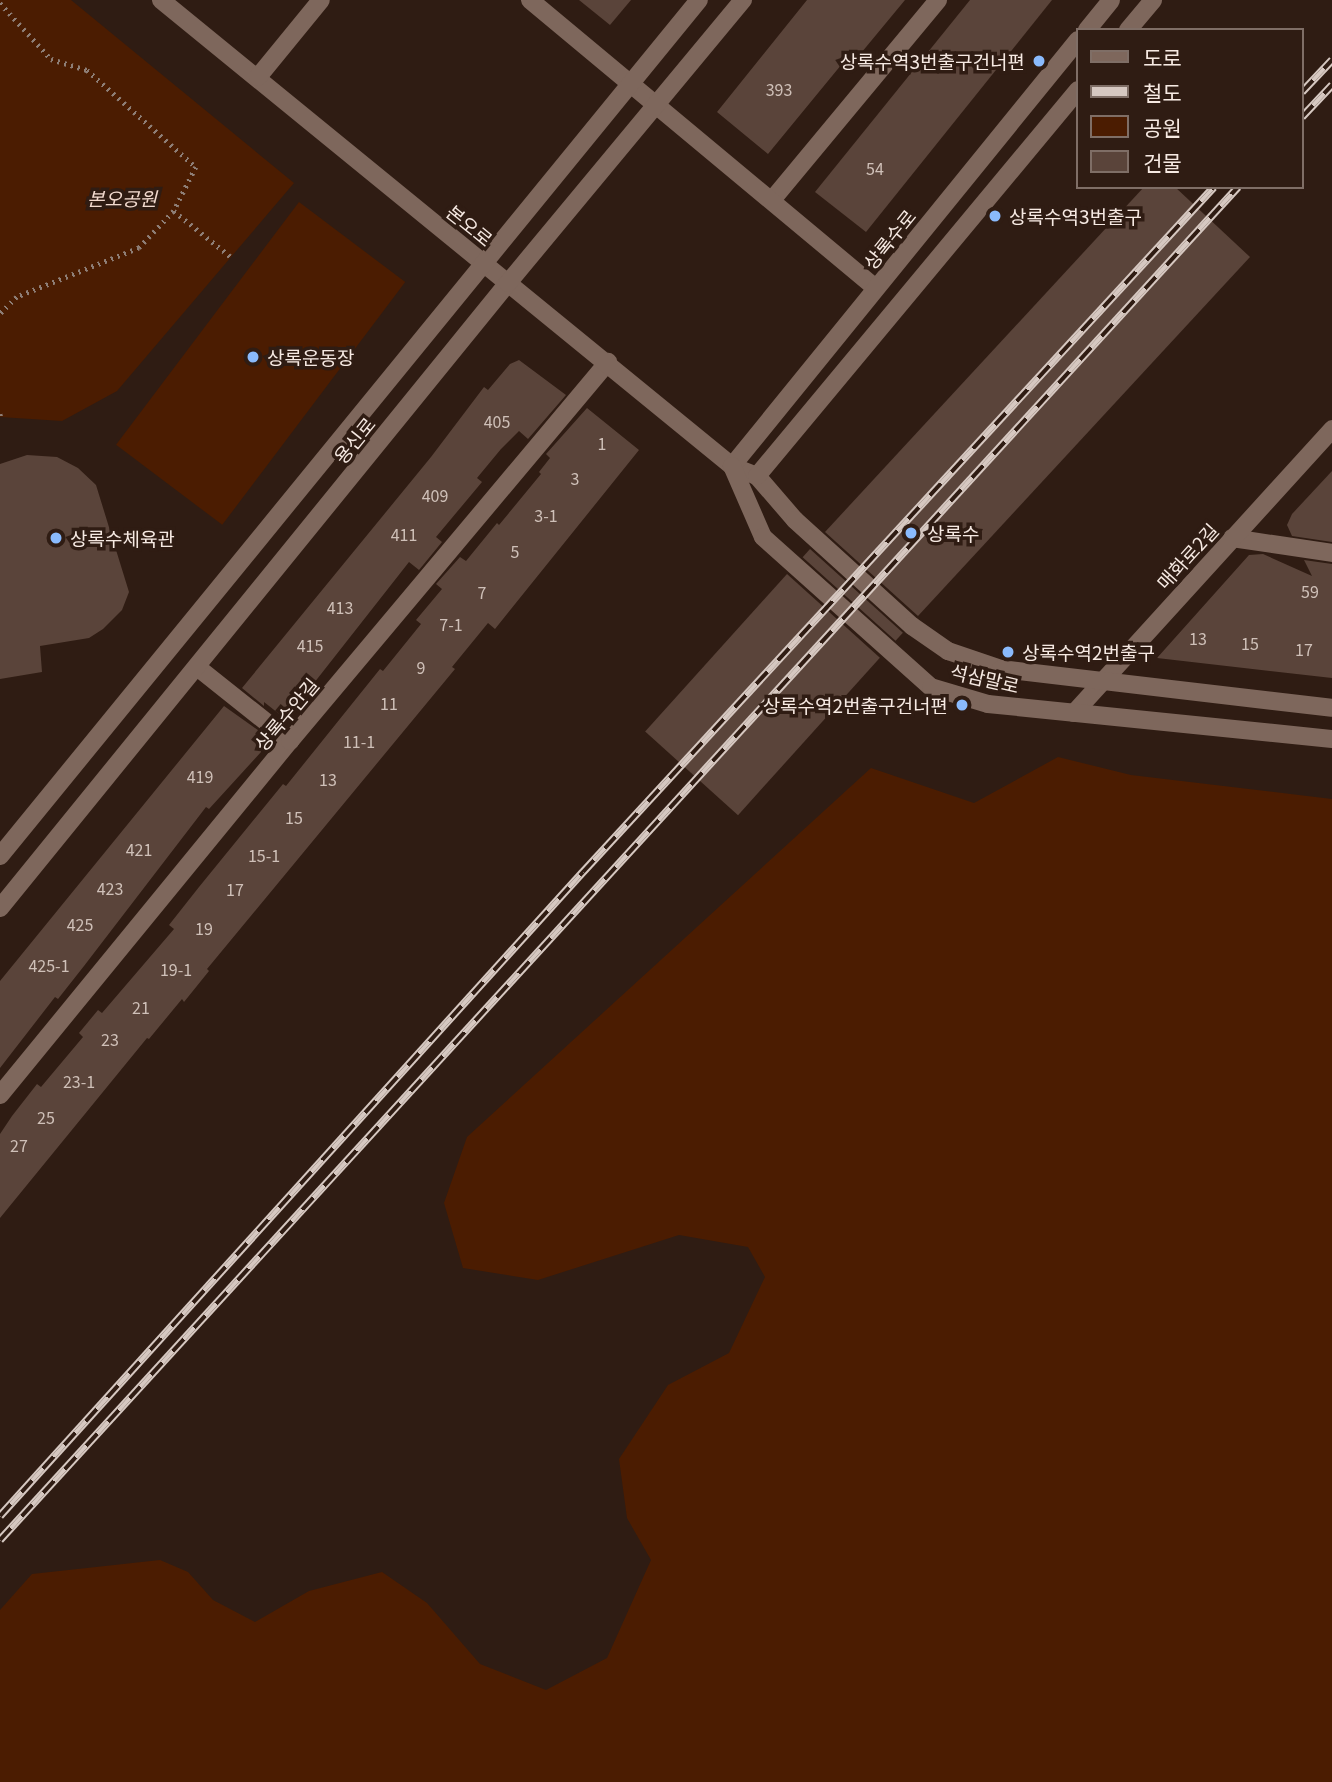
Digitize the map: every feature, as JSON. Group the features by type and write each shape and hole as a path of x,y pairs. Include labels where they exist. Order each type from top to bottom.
{"street":[{"name":"본오로","path":"161,0 608,362 732,466 757,476"},
{"path":"258,77 321,0"},
{"path":"530,0 876,288"},
{"name":"용신로","path":"0,856 699,0"},
{"name":"용신로","path":"0,908 508,283 743,0"},
{"path":"772,201 938,0"},
{"path":"1089,28 1111,0"},
{"path":"1130,28 1153,0"},
{"name":"상록수로","path":"732,466 1076,42"},
{"path":"757,476 1076,92"},
{"name":"상록수안길","path":"0,1095 290,741 608,362"},
{"name":"매화로2길","path":"1074,713 1332,429"},
{"name":"석삼말로","path":"732,466 763,537 931,687 988,704 1332,739"},
{"name":"석삼말로","path":"757,476 795,520 912,625 948,651 1001,669 1332,709"},
{"path":"1232,538 1332,553"},
{"path":"197,667 290,741"}],"path":[{"path":"0,3 51,59 87,70 196,167 174,211 139,247 18,297 0,314"},
{"path":"174,211 231,257"}],"green space":[{"name":"본오공원","path":"0,0 71,0 294,183 117,391 62,421 0,417"},
{"name":"상록운동장","path":"299,202 405,282 222,525 116,445"},
{"path":"1058,757 1131,775 1332,799 1332,1782 0,1782 0,1610 32,1574 160,1560 188,1572 213,1600 255,1622 309,1591 382,1572 427,1603 480,1664 546,1690 607,1658 651,1560 627,1518 619,1459 668,1385 729,1353 765,1277 748,1247 679,1235 538,1280 463,1268 444,1203 467,1137 871,768 974,803"}],"building":[{"path":"579,0 631,0 610,25"},
{"path":"807,0 905,0 852,64 846,59 768,154 717,112"},
{"path":"970,0 1052,0 866,232 815,192"},
{"path":"1142,189 1177,189 1250,257 918,616 825,532"},
{"path":"519,360 566,395 528,439 519,431 501,449 477,478 482,482 436,537 442,542 419,570 409,562 314,683 314,692 301,696 283,717 264,702 264,706 242,688 431,457 484,387 488,390 510,364"},
{"path":"587,408 639,450 495,629 488,623 452,667 455,669 207,969 209,971 184,1002 182,999 149,1039 147,1038 0,1218 0,1134 12,1116 37,1084 41,1087 83,1037 79,1033 98,1010 102,1013 174,929 169,925 199,887 283,784 286,786 380,669 383,671 421,624 416,620 442,589 436,584 460,557 466,561 497,523 499,525 541,474 539,472 550,458 546,454"},
{"name":"상록수체육관","path":"27,455 57,457 78,468 96,485 129,592 122,610 103,629 89,638 40,646 42,672 0,679 0,464"},
{"path":"1332,471 1332,542 1292,536 1287,525 1292,514"},
{"path":"810,549 903,633 896,641 803,557"},
{"path":"1263,554 1312,576 1304,560 1332,564 1332,678 1157,658 1249,555"},
{"path":"787,574 880,658 738,815 645,732"},
{"path":"224,706 262,733 261,752 209,809 206,807 58,999 55,997 0,1068 0,981"}],"railway":[{"path":"1304,90 1332,60"},
{"path":"1304,115 1332,85"},
{"path":"0,1516 583,872 1212,189"},
{"path":"0,1540 1236,189"}],"place":[{"name":"상록수역3번출구건너편","path":"1039,61"},
{"name":"상록수역3번출구","path":"995,216"},
{"name":"상록운동장","path":"253,357"},
{"name":"상록수","path":"911,533"},
{"name":"상록수체육관","path":"56,538"},
{"name":"상록수역2번출구","path":"1008,652"},
{"name":"상록수역2번출구건너편","path":"962,705"}]}
